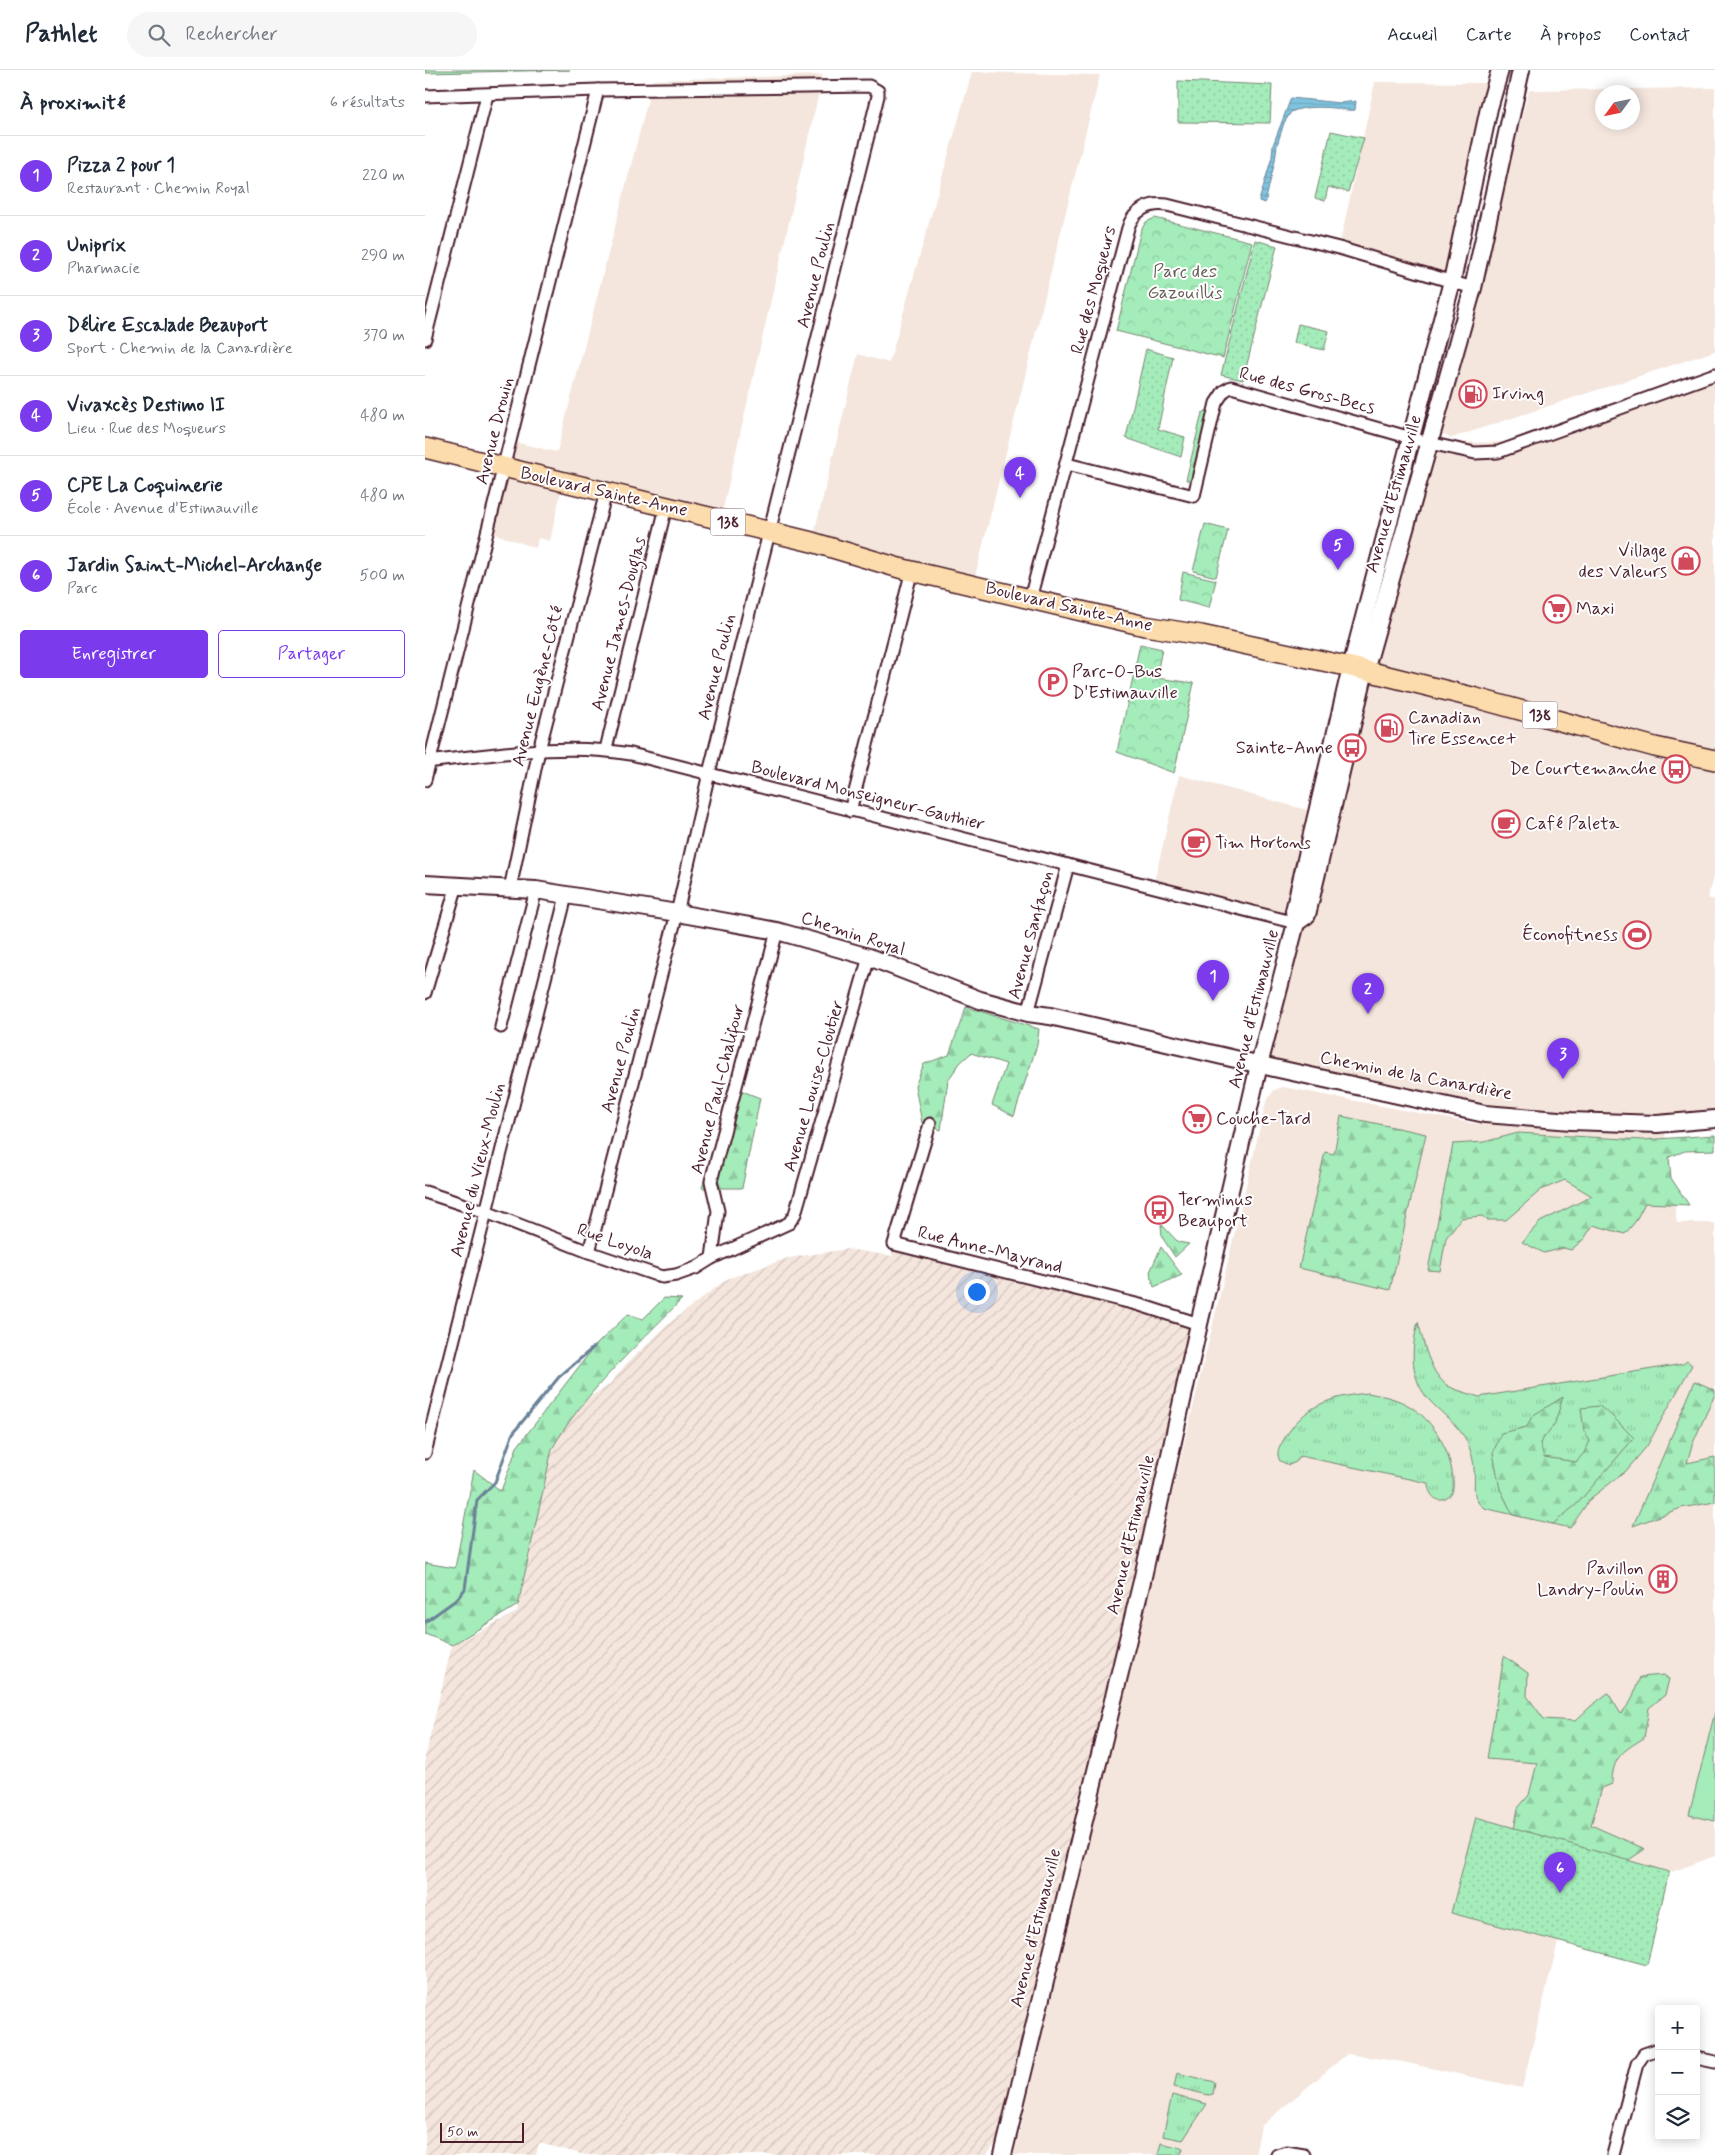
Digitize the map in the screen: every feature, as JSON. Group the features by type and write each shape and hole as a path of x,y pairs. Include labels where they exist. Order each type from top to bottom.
{"main road":[{"name":"Avenue d'Estimauville","path":"1003,2155 1143,1581 1199,1324 1259,1065 1296,923 1307,915 1358,669 1412,438 1452,281 1499,70"},
{"name":"Avenue d'Estimauville","path":"1358,669 1429,443 1473,288 1521,70"},
{"name":"Boulevard Sainte-Anne","path":"425,448 812,542 912,570 1030,599 1145,626 1201,635 1358,669 1483,700 1655,747 1715,760"},
{"name":"Chemin Royal","path":"425,884 536,890 677,912 777,931 869,958 980,1000 1028,1013 1051,1016 1259,1065"},
{"name":"Chemin de la Canardière","path":"1259,1065 1485,1114 1571,1121 1657,1124 1715,1119"}],"street":[{"name":"Avenue Poulin","path":"589,1252 677,912 709,773 878,91 869,86 598,90"},
{"path":"425,96 598,90"},
{"name":"Avenue Drouin","path":"425,780 427,762 598,90"},
{"path":"425,339 487,95"},
{"name":"Rue des Moqueurs","path":"1030,599 1067,464 1127,228 1134,216 1144,208 1157,204 1167,205 1330,246 1473,288"},
{"path":"1412,438 1475,453 1498,452 1715,374"},
{"name":"Rue des Gros-Becs","path":"1067,464 1193,496 1216,403 1224,390 1231,387 1412,438"},
{"name":"Avenue Eugène-Côté","path":"510,889 539,750 606,492"},
{"name":"Avenue James-Douglas","path":"606,749 666,507"},
{"path":"850,811 912,570"},
{"name":"Boulevard Monseigneur-Gauthier","path":"427,762 572,747 606,749 709,773 850,811 1296,923"},
{"name":"Avenue Sanfaçon","path":"1028,1013 1068,865"},
{"path":"425,994 457,885"},
{"path":"501,1028 536,890"},
{"name":"Avenue du Vieux-Moulin","path":"425,1452 566,896"},
{"name":"Avenue Paul-Chalifour","path":"712,1258 718,1211 711,1180 777,931"},
{"name":"Avenue Louise-Cloutier","path":"789,1223 795,1214 869,958"},
{"name":"Rue Anne-Mayrand","path":"930,1124 895,1244 1131,1303 1199,1324"},
{"name":"Rue Loyola","path":"425,1192 486,1212 589,1252 663,1277 696,1268 712,1258 789,1223"},
{"path":"1613,2155 1637,2064 1644,2054 1656,2050"},
{"path":"1700,2059 1715,2062"},
{"path":"1277,2155 1286,2152 1304,2155"}],"shaded area":[{"path":"972,72 1100,75 973,585 812,542 858,354 889,363"},
{"path":"823,75 723,508 717,519 563,482 550,541 538,538 536,548 487,531 510,441 557,452 653,80"},
{"path":"1375,82 1489,83 1452,281 1339,248"},
{"path":"1715,88 1715,351 1452,438 1439,432 1529,90 1595,89 1595,130 1640,130 1640,89"},
{"path":"1715,374 1715,868 1708,898 1715,900 1715,1119 1485,1114 1259,1065 1296,923 1153,887 1179,775 1318,813 1412,438 1429,443 1524,442"},
{"path":"1283,1087 1471,1123 1583,1132 1665,1133 1677,1223 1715,1223 1715,1856 1669,1873 1647,1965 1558,1942 1522,2088 1403,2062 1347,2054 1261,2126 1255,2155 1014,2155 1266,1102 1274,1090"},
{"path":"894,1244 1199,1324 1009,2126 987,2155 585,2155 539,2143 536,2155 425,2155 425,1757 452,1645 517,1612 552,1449 561,1432 585,1400 609,1385 626,1364 672,1321 727,1279 788,1258 847,1249 892,1256"}],"green space":[{"path":"425,70 570,70 425,73"},
{"path":"1178,81 1272,85 1270,123 1178,122"},
{"path":"1331,131 1364,138 1348,192 1328,187 1325,201 1315,198"},
{"name":"Parc des Gazouillis","path":"1155,218 1252,242 1223,358 1116,331 1141,230 1146,222"},
{"path":"1255,240 1277,246 1243,380 1221,375"},
{"path":"1298,324 1329,331 1324,350 1294,343"},
{"path":"1146,349 1173,357 1158,429 1185,437 1181,457 1126,438"},
{"path":"1208,410 1192,480 1186,480 1202,413"},
{"path":"1205,524 1228,530 1216,577 1193,571"},
{"path":"1183,572 1216,580 1209,608 1178,600"},
{"path":"1140,644 1162,649 1156,678 1194,683 1174,773 1117,752"},
{"path":"966,1007 1039,1029 1037,1045 1014,1116 992,1105 1006,1064 971,1053 960,1063 948,1080 941,1130 922,1123 915,1086 924,1064 949,1055"},
{"path":"732,1087 760,1098 742,1188 702,1188"},
{"path":"1341,1116 1426,1134 1390,1290 1299,1268 1325,1152 1334,1154"},
{"path":"1518,1133 1643,1140 1715,1135 1715,1150 1685,1151 1669,1157 1671,1178 1689,1205 1645,1203 1635,1222 1625,1234 1593,1225 1584,1239 1571,1250 1564,1248 1544,1253 1522,1242 1540,1222 1592,1196 1565,1180 1541,1190 1506,1220 1487,1220 1482,1216 1461,1218 1446,1238 1440,1271 1428,1270 1453,1144 1484,1142"},
{"path":"1161,1224 1178,1242 1189,1244 1175,1257 1162,1237"},
{"path":"1161,1247 1182,1275 1154,1287 1150,1272"},
{"path":"664,1298 682,1299 595,1389 579,1408 552,1449 518,1605 452,1645 425,1634 425,1563 455,1568 474,1470 501,1491 517,1447 594,1347 628,1314 643,1319"},
{"path":"1418,1322 1428,1357 1436,1373 1448,1386 1479,1397 1683,1364 1687,1361 1692,1365 1647,1446 1626,1471 1591,1498 1570,1528 1484,1508 1477,1500 1475,1496 1473,1463 1465,1438 1456,1426 1430,1401 1418,1383 1413,1363 1413,1353"},
{"path":"1695,1381 1715,1390 1715,1394 1692,1445 1687,1463 1715,1457 1715,1502 1681,1508 1633,1526"},
{"path":"1368,1393 1391,1398 1406,1404 1417,1411 1435,1430 1442,1441 1451,1465 1453,1486 1450,1496 1443,1500 1436,1499 1429,1491 1428,1483 1300,1456 1296,1462 1289,1465 1280,1461 1278,1452 1284,1439 1292,1427 1310,1411 1330,1400"},
{"path":"1563,1397 1555,1423 1540,1443 1544,1457 1576,1462 1584,1453 1590,1441 1584,1431 1581,1408 1599,1406 1634,1438 1577,1504 1553,1524 1513,1515 1500,1489 1493,1453 1501,1433 1527,1427 1532,1416"},
{"path":"1504,1656 1528,1673 1527,1696 1544,1719 1575,1721 1608,1693 1621,1714 1631,1701 1640,1677 1664,1675 1669,1679 1665,1695 1649,1708 1644,1738 1620,1756 1614,1767 1612,1784 1602,1788 1591,1825 1645,1849 1601,1879 1512,1841 1518,1808 1529,1795 1537,1763 1487,1759"},
{"path":"1715,1712 1715,1821 1689,1815"},
{"path":"1476,1817 1669,1872 1647,1965 1451,1913"},
{"path":"1177,2073 1215,2082 1213,2094 1209,2095 1174,2087"},
{"path":"1172,2095 1207,2104 1183,2140 1163,2136"},
{"path":"1161,2143 1182,2148 1183,2150 1180,2155 1158,2155"}],"water":[{"path":"1291,98 1340,103 1356,101 1355,110 1313,107 1291,112 1284,123 1277,145 1265,203 1259,201 1272,157 1273,145"}],"waterway":[{"path":"425,1622 456,1600 465,1589 477,1500 495,1482 513,1433 559,1377 594,1347"}],"place":[{"name":"Irving","path":"1473,394"},
{"name":"Vivaxcès Destimo II","path":"1020,498"},
{"name":"Village des Valeurs","path":"1686,561"},
{"name":"CPE La Coquinerie","path":"1338,570"},
{"name":"Maxi","path":"1557,609"},
{"name":"Parc-O-Bus D'Estimauville","path":"1053,682"},
{"name":"Canadian Tire Essence+","path":"1389,728"},
{"name":"Sainte-Anne","path":"1352,748"},
{"name":"De Courtemanche","path":"1676,769"},
{"name":"Café Paleta","path":"1506,824"},
{"name":"Tim Hortons","path":"1196,843"},
{"name":"Éconofitness","path":"1637,935"},
{"name":"Pizza 2 pour 1","path":"1213,1001"},
{"name":"Uniprix","path":"1368,1014"},
{"name":"Délire Escalade Beauport","path":"1563,1079"},
{"name":"Couche-Tard","path":"1197,1119"},
{"name":"Terminus Beauport","path":"1159,1210"},
{"name":"Pavillon Landry-Poulin","path":"1663,1579"},
{"name":"Jardin Saint-Michel-Archange","path":"1560,1893"}]}
